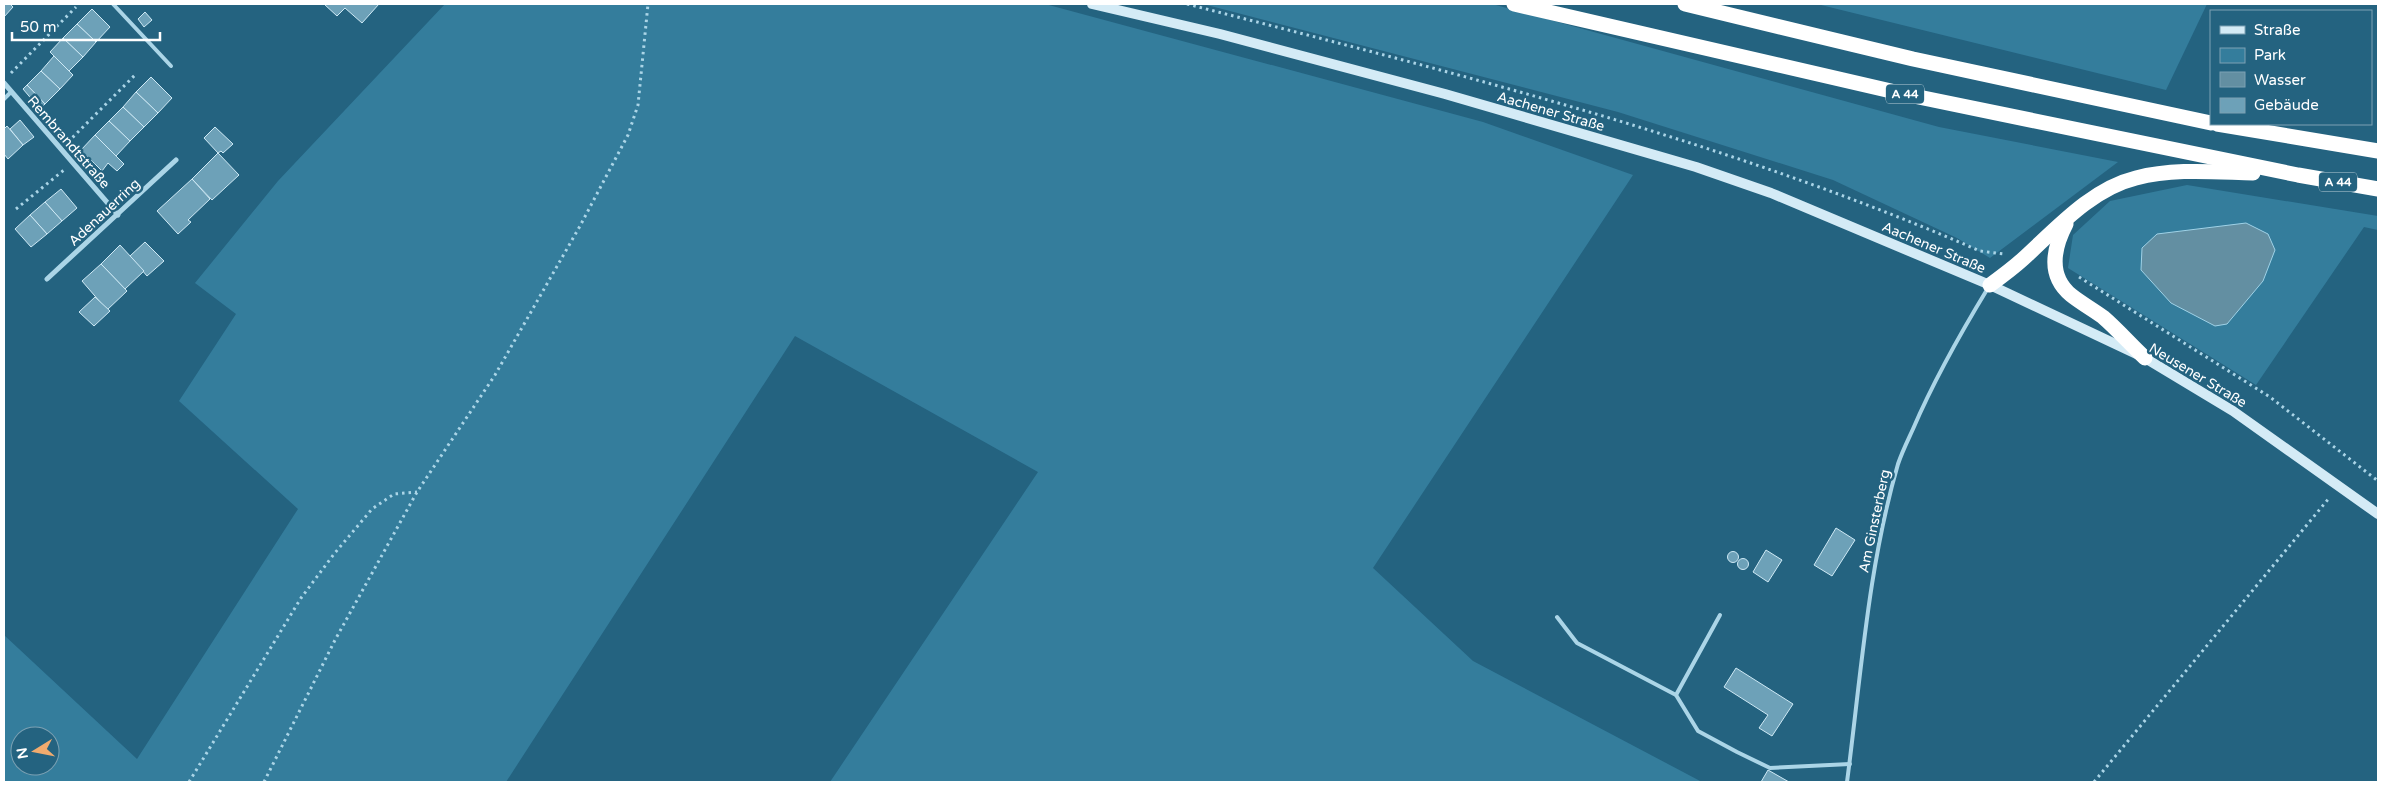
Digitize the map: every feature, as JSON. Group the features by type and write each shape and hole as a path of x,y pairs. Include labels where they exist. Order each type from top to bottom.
{"highway":[{"name":"A 44","path":"1514,4 1904,94 2298,175 2378,189"},
{"path":"1685,4 1913,58 2210,123"},
{"path":"2223,125 2378,152"},
{"path":"1990,285 2020,262 2070,216 2104,191 2134,178 2205,171 2298,175"},
{"path":"2070,216 2055,249 2060,282 2070,294 2104,318 2145,358"}],"main road":[{"name":"Aachener Straße","path":"1092,4 1220,34 1426,89 1696,166 1771,193 1990,285"},
{"name":"Neusener Straße","path":"1990,285 2145,358 2233,411 2340,485 2378,514"}],"street":[{"name":"Rembrandtstraße","path":"4,83 118,215"},
{"name":"Adenauerring","path":"47,279 176,160"}],"lane":[{"path":"114,4 171,66"},
{"path":"4,98 11,92"},
{"name":"Am Ginsterberg","path":"1847,782 1870,601 1882,530 1899,462 1921,409 1951,352 1990,285"},
{"path":"1676,695 1720,615"},
{"path":"1557,617 1577,643 1676,695 1698,731 1770,768 1850,764"}],"path":[{"path":"264,782 335,640 417,492 495,375 580,226 628,135 638,105 648,4"},
{"path":"10,74 76,7"},
{"path":"61,150 135,75"},
{"path":"16,209 73,164"},
{"path":"2094,782 2340,485"},
{"path":"189,782 301,598 334,554 372,509 394,494 417,492"}],"green space":[{"path":"445,4 1045,4 1483,122 1633,175 1373,568 1473,661 1702,782 830,782 1038,472 795,336 506,782 4,782 4,635 137,759 298,509 179,401 236,314 195,283 278,181"},
{"path":"1203,4 1492,4 1939,127 2118,162 1990,258 1957,238 1833,180 1618,112"},
{"path":"1817,4 2207,4 2166,90"},
{"path":"2187,185 2378,216 2378,230 2364,227 2256,385 2068,268 2073,235 2110,201"}],"water":[{"path":"2246,223 2268,234 2275,250 2263,281 2227,324 2215,326 2171,303 2141,270 2142,248 2157,234"}],"building":[{"path":"4,4 10,4 13,7 4,17"},
{"path":"324,4 379,4 362,23 345,8 337,16"},
{"path":"92,9 110,27 96,42 77,24"},
{"path":"145,12 152,20 144,27 138,19"},
{"path":"77,24 96,42 83,57 63,38"},
{"path":"63,38 83,57 69,71 50,52"},
{"path":"54,56 73,75 60,89 41,71"},
{"path":"41,71 60,89 45,104 27,85"},
{"path":"151,77 172,98 158,113 136,92"},
{"path":"27,85 45,104 40,109 23,89"},
{"path":"136,92 158,113 144,127 123,107"},
{"path":"123,107 144,127 130,141 109,121"},
{"path":"20,120 34,137 23,145 10,129"},
{"path":"109,121 130,141 116,156 95,135"},
{"path":"7,126 23,145 8,159 4,154 4,129"},
{"path":"215,127 233,144 223,153 221,151 218,153 204,138"},
{"path":"95,135 124,164 117,171 108,163 102,171 81,150"},
{"path":"218,153 239,175 212,200 192,179"},
{"path":"192,179 210,199 188,220 191,222 178,234 157,211"},
{"path":"61,189 77,208 62,221 45,202"},
{"path":"45,202 62,221 47,234 30,215"},
{"path":"30,215 47,234 31,247 15,229"},
{"path":"145,242 164,261 147,276 130,256"},
{"path":"120,245 144,271 125,289 101,264"},
{"path":"101,264 127,291 107,310 82,281"},
{"path":"95,297 110,311 94,326 79,312"},
{"path":"1836,528 1855,540 1832,576 1814,565"},
{"path":"1766,550 1782,560 1768,582 1753,572"},
{"path":"1733,551 1739,557 1733,563 1727,557"},
{"path":"1743,558 1749,564 1743,570 1737,564"},
{"path":"1736,668 1793,704 1772,736 1759,728 1768,715 1724,687"},
{"path":"1768,770 1789,782 1761,782"}]}
